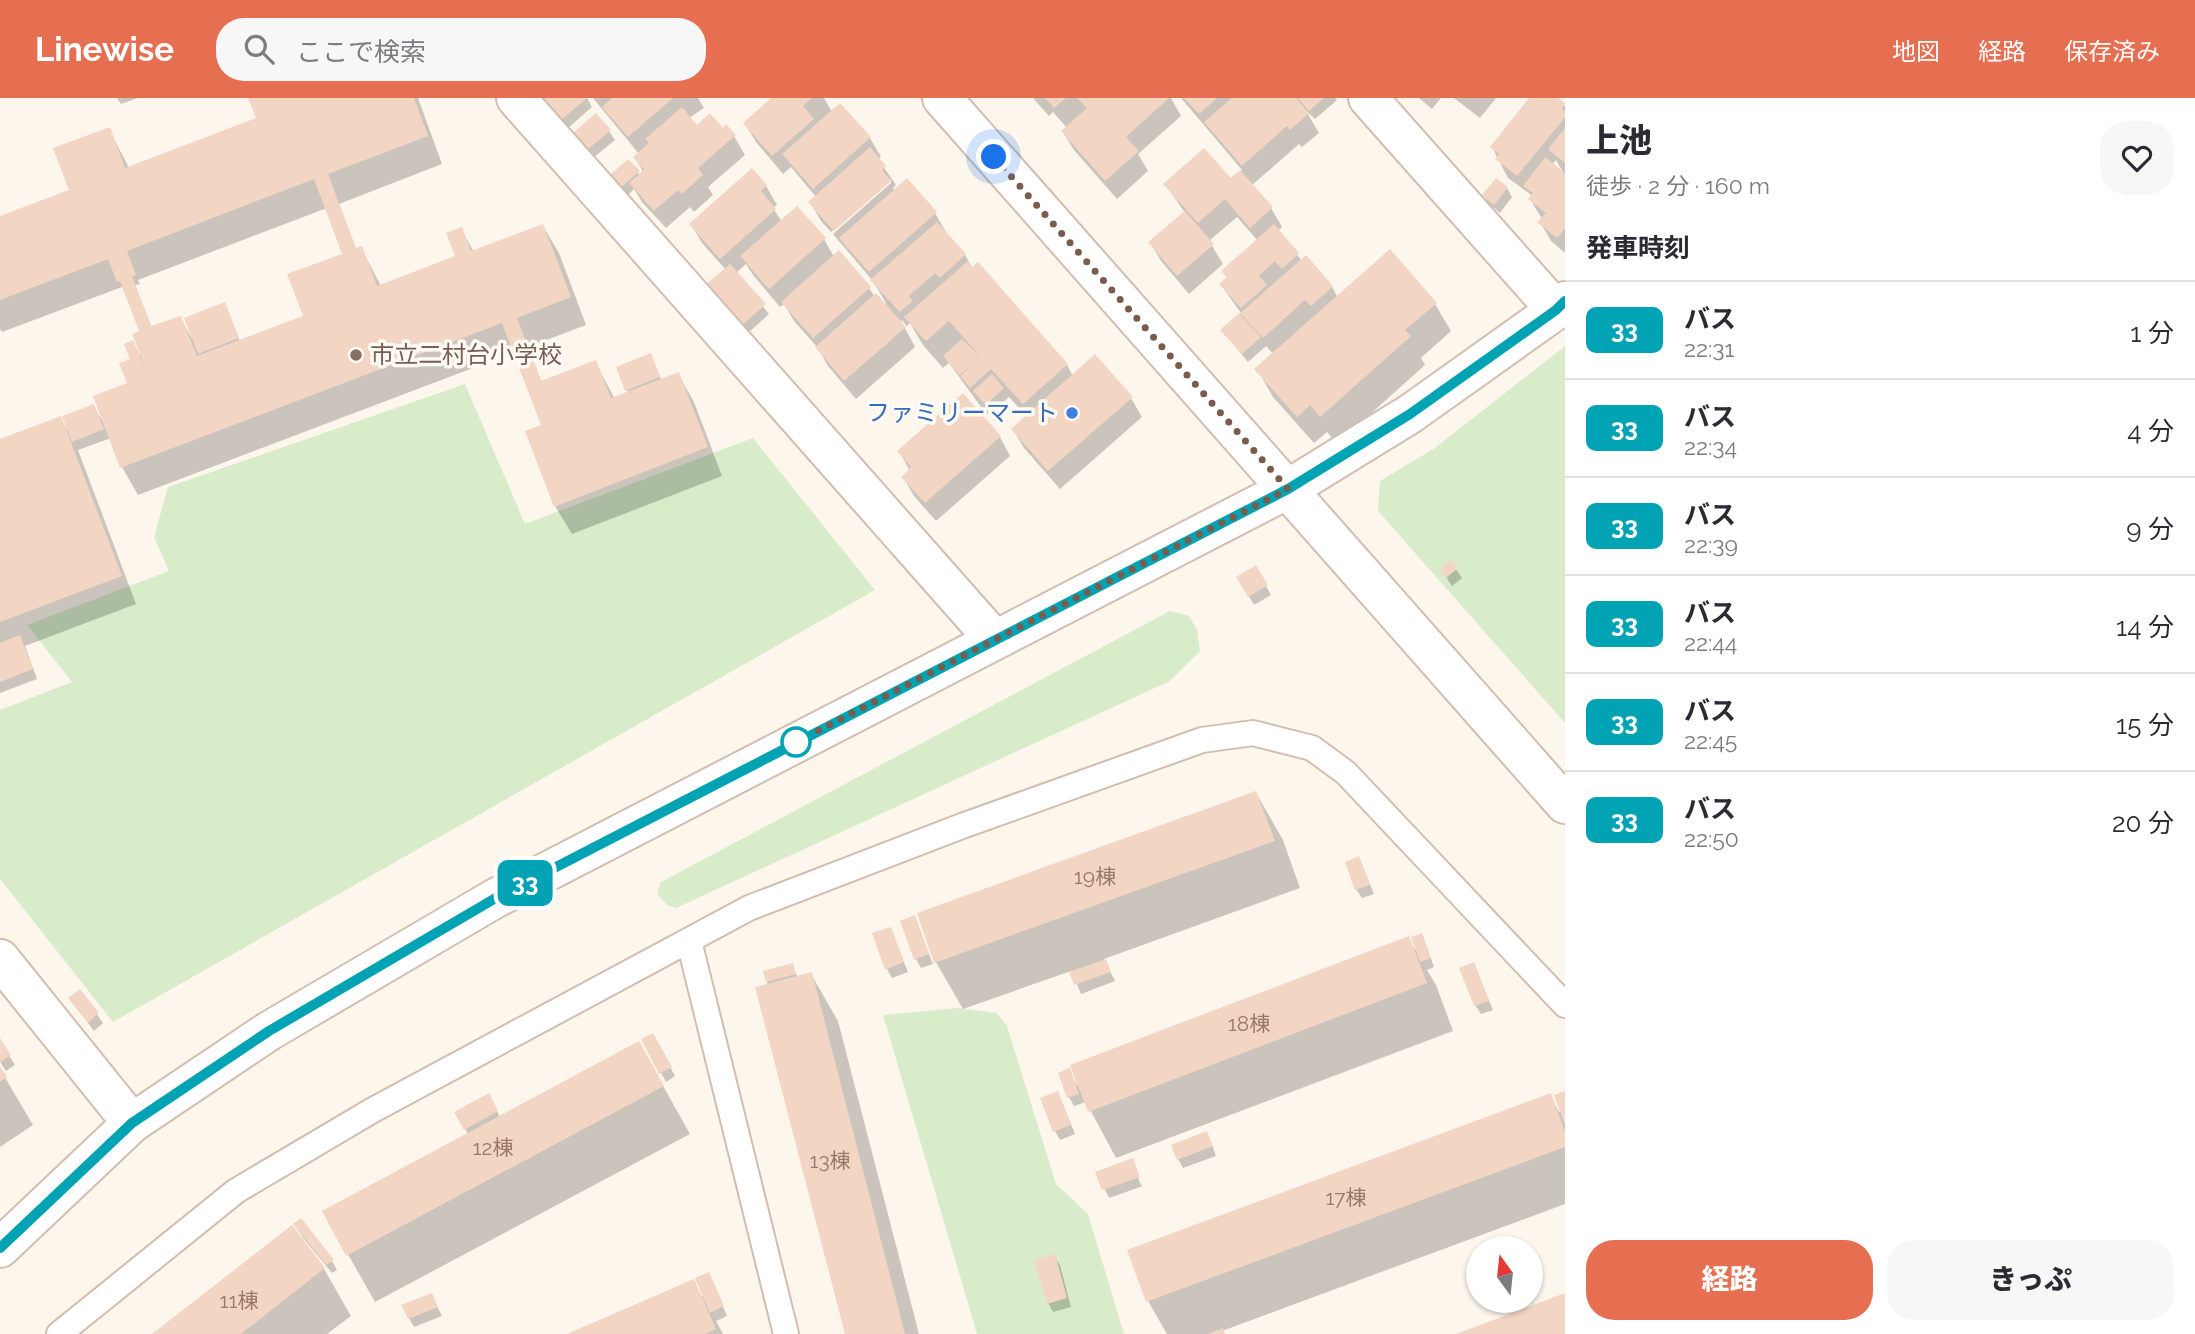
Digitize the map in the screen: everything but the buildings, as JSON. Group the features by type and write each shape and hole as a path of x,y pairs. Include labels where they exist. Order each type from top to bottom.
{"street":[{"path":"516,98 994,639"},
{"path":"942,98 1565,804"},
{"path":"0,1248 132,1123 269,1031 494,899 1288,489 1410,414 1560,306 1368,98"},
{"path":"0,959 132,1123"}],"lane":[{"path":"59,1334 236,1191 373,1110 749,908 962,826 1202,740 1253,733 1312,748 1346,772 1565,1005"},
{"path":"689,941 786,1334"}],"green space":[{"path":"1565,346 1565,723 1378,511 1380,481 1435,448"},
{"path":"465,384 525,524 753,438 875,590 113,1022 0,879 0,710 72,682 27,625 169,571 154,537 168,487"},
{"path":"1170,611 1189,616 1197,630 1200,651 1170,681 676,908 667,905 657,894 661,882"},
{"path":"958,1008 997,1013 1007,1026 1056,1184 1088,1214 1124,1334 977,1334 883,1015"}],"bus line":[{"name":"33","path":"0,1248 132,1123 269,1031 494,899 1288,489 1410,414 1565,301"}],"place":[{"name":"市立二村台小学校","path":"356,355"},
{"name":"ファミリーマート","path":"1072,413"}],"route":[{"path":"796,742 1288,489 994,157"}]}
